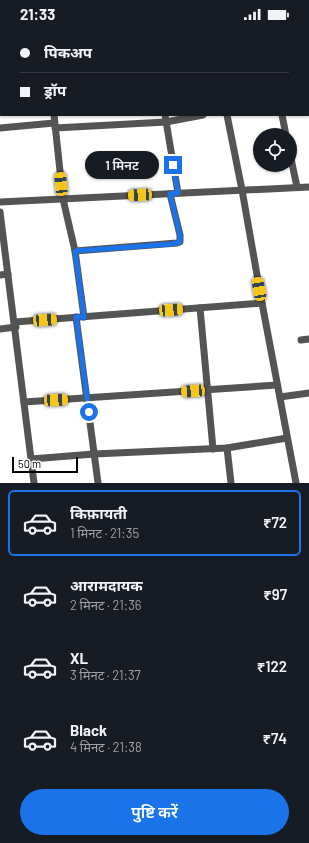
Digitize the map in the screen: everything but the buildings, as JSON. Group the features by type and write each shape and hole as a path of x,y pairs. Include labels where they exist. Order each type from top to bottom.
{"street":[{"path":"54,116 63,199 75,251 84,317"},
{"path":"0,128 190,116"},
{"path":"227,116 296,483"},
{"path":"282,116 285,128"},
{"path":"165,118 178,193"},
{"path":"294,172 297,187"},
{"path":"0,202 309,187"},
{"path":"75,251 180,242 180,235 170,194"},
{"path":"0,217 34,483"},
{"path":"0,274 8,274"},
{"path":"0,328 76,317 262,303"},
{"path":"200,308 213,449"},
{"path":"76,317 88,398 98,483"},
{"path":"301,340 309,339"},
{"path":"24,402 277,385"},
{"path":"280,397 309,392"},
{"path":"31,459 94,454 227,448 288,438"},
{"path":"227,448 232,483"}],"route":[{"path":"89,412 76,317 84,317 75,251 172,244 180,242 181,239 170,194 178,193 173,165"}]}
